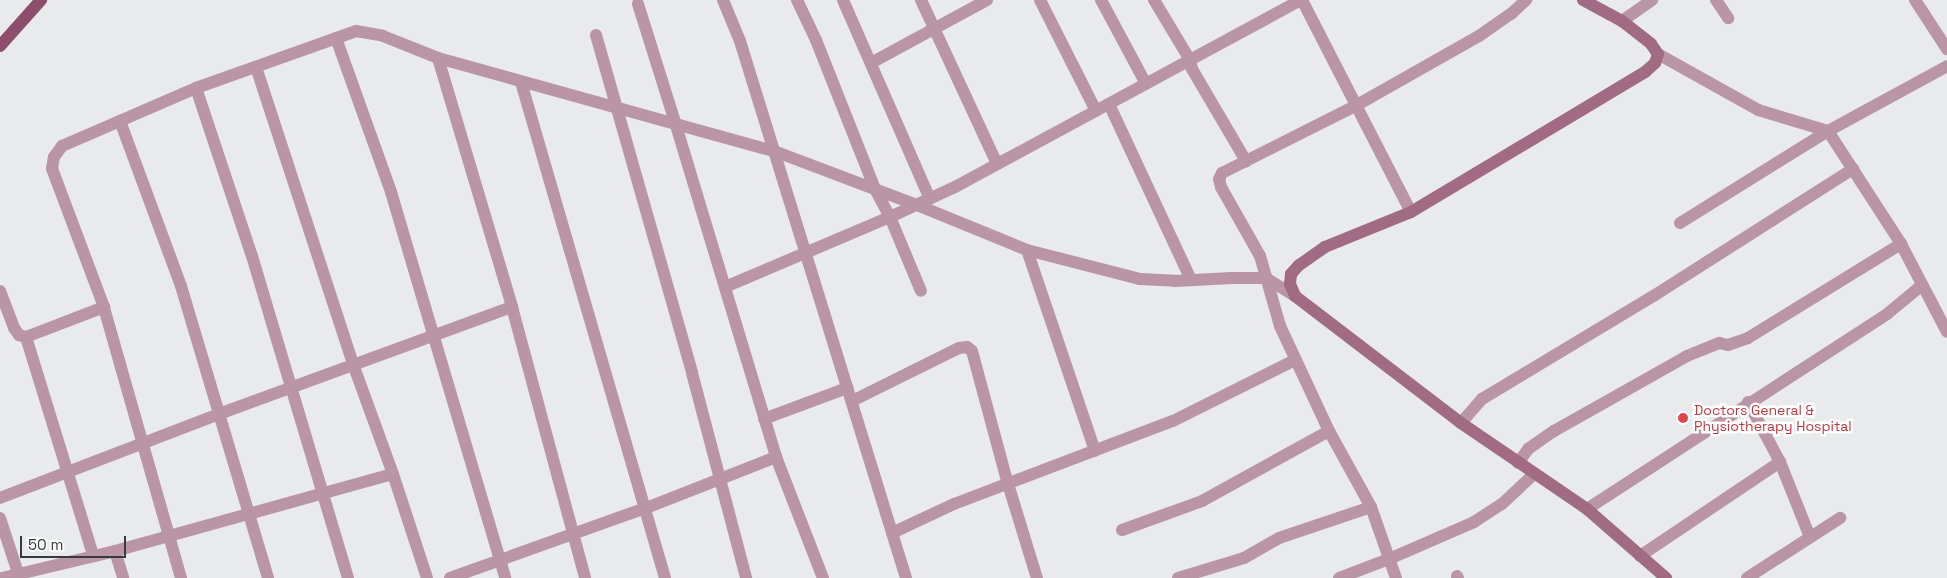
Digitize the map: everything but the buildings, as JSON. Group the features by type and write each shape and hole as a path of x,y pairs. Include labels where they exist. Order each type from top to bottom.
{"main road":[{"path":"0,46 41,0"},
{"path":"1583,0 1622,21 1651,44 1658,54 1655,63 1646,72 1411,212 1325,247 1307,258 1291,274 1290,284 1295,296 1461,423 1587,509 1666,578"}],"street":[{"path":"723,0 740,41 906,578"},
{"path":"797,0 816,40 875,190 890,217 921,291"},
{"path":"843,0 930,199"},
{"path":"922,0 997,164"},
{"path":"1040,0 1096,111"},
{"path":"1101,0 1146,84"},
{"path":"1154,0 1246,161"},
{"path":"725,287 930,199 1301,0 1358,105 1411,212"},
{"path":"1396,578 1371,507 1329,431 1280,326 1260,256 1221,187 1219,179 1222,173 1358,105 1479,36 1511,14 1526,0"},
{"path":"1622,21 1652,0"},
{"path":"1716,0 1728,18"},
{"path":"1915,0 1947,49"},
{"path":"871,63 984,1"},
{"path":"638,4 676,122 776,457 823,578"},
{"path":"181,578 104,307 52,169 54,157 62,146 196,88 356,31 367,32 438,58 521,82 676,122 774,152 917,205 1027,250 1140,279 1266,278 1295,296"},
{"path":"596,35 614,106 692,373 746,578"},
{"path":"336,38 390,192 505,578"},
{"path":"1658,54 1758,110 1828,131 1901,244 1947,332"},
{"path":"438,58 512,307 585,578"},
{"path":"256,66 353,364 393,474 427,578"},
{"path":"1680,223 1828,131 1947,66"},
{"path":"521,82 665,578"},
{"path":"196,88 252,256 348,578"},
{"path":"1109,104 1191,280"},
{"path":"120,121 181,286 268,578"},
{"path":"1461,423 1482,399 1655,295 1852,169"},
{"path":"1518,463 1528,449 1554,431 1687,356 1719,343 1728,345 1748,338 1901,244"},
{"path":"1027,250 1095,451"},
{"path":"1587,509 1748,402 1887,314 1922,285"},
{"path":"0,291 14,328 19,335 26,337 104,307"},
{"path":"0,498 353,364 512,307"},
{"path":"26,337 93,556"},
{"path":"852,401 952,351 967,347 972,351 1008,484 1037,578"},
{"path":"892,533 954,504 1173,421 1296,360"},
{"path":"764,419 847,388"},
{"path":"1748,402 1780,462 1810,537"},
{"path":"1122,530 1202,500 1329,431"},
{"path":"450,578 646,508 776,457"},
{"path":"1640,556 1780,462"},
{"path":"2,578 115,551 393,474"},
{"path":"1338,578 1389,559 1474,522 1502,504 1534,474"},
{"path":"1178,578 1244,558 1279,538 1371,507"},
{"path":"0,518 18,573"},
{"path":"1747,578 1840,518"},
{"path":"115,551 123,578"}],"place":[{"name":"Doctors General & Physiotherapy Hospital","path":"1683,418"}]}
